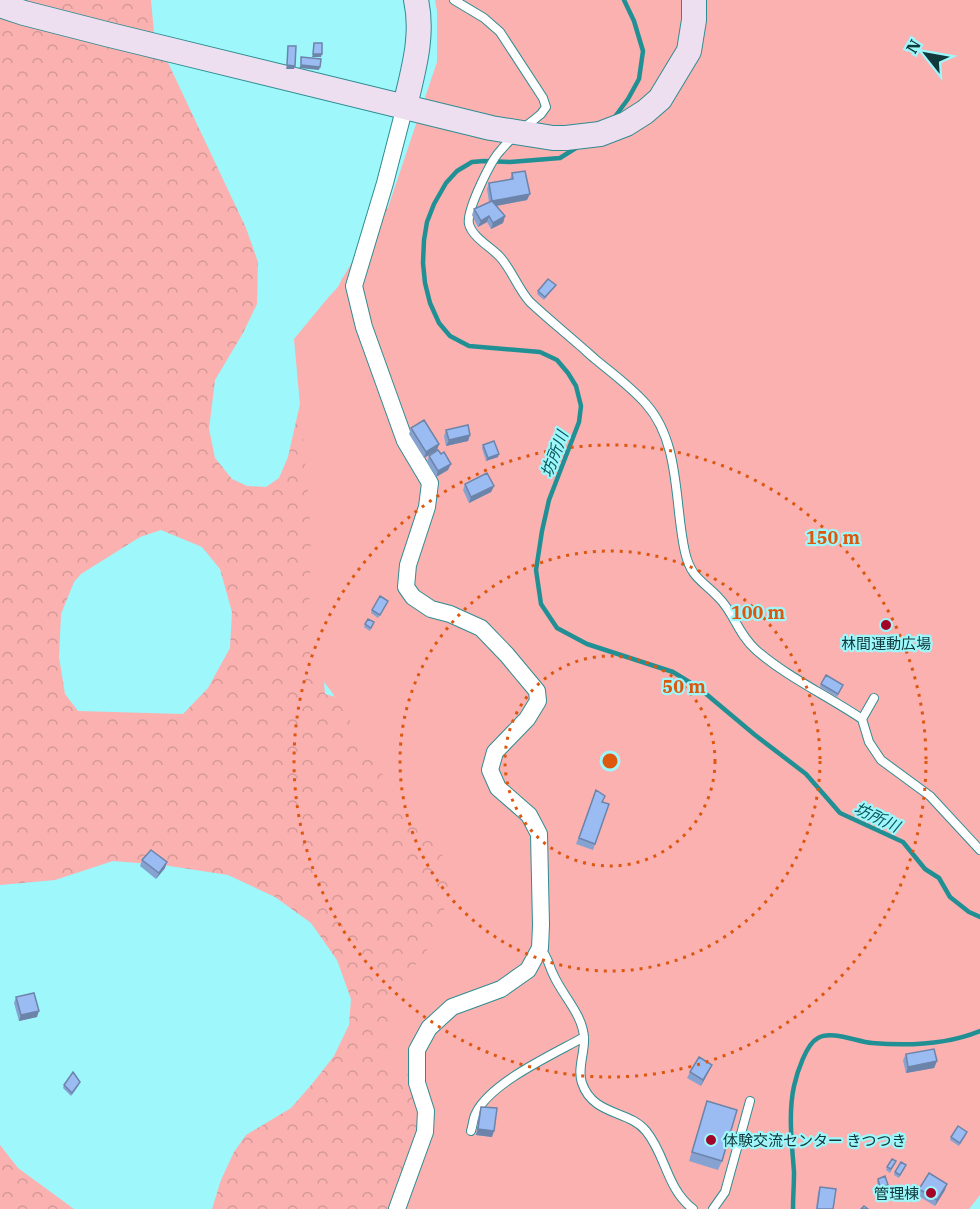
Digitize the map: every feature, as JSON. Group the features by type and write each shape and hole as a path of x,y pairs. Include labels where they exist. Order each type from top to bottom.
{"street":[{"path":"397,1209 425,1132 426,1111 417,1083 417,1050 429,1028 452,1007 501,988 517,978 528,970 540,948 539,834 529,815 498,788 490,770 495,752 527,719 538,701 537,691 481,628 450,614 431,609 412,597 406,588 408,565 427,507 430,483 405,441 364,327 354,286 385,183 418,49 419,14 416,0"},
{"path":"0,5 110,35 491,128 566,138 600,134 626,124 660,99 689,51 694,20 694,0"}],"lane":[{"path":"454,0 484,18 500,32 543,98 546,107 542,114 502,147 495,157 469,215 472,230 501,257 528,299 632,389 656,418 667,445 675,477 685,552 691,570 696,578 720,598 728,608 742,635 779,668 862,719 869,742 881,760 930,796 980,850"},
{"path":"862,719 874,698"},
{"path":"540,948 546,955 553,975 578,1018 584,1037 581,1078 587,1094 606,1110 633,1121 646,1130 680,1198 693,1209"},
{"path":"471,1131 476,1113 491,1094 511,1079 584,1037"},
{"path":"713,1209 724,1192 750,1101"}],"green space":[{"path":"0,0 151,0 154,33 246,228 258,262 257,304 215,380 209,429 215,458 232,479 247,486 266,487 279,478 288,457 307,373 327,309 379,217 401,194 980,0 693,1209 212,1209 221,1180 234,1152 246,1135 291,1108 334,1056 349,1025 351,999 337,960 311,923 275,897 228,875 163,865 113,861 55,880 0,885","holes":["161,530 202,547 220,569 232,612 230,648 208,688 183,714 78,711 65,694 59,657 61,614 74,582 81,574 140,537","318,614 444,728 325,694"]},
{"path":"435,0 980,0 980,1195 969,1209 404,1209 432,1107 427,1088 387,1059 388,1024 394,992 429,947 443,915 449,885 442,854 407,816 359,735 314,669 308,628 311,557 309,504 294,339 375,246 437,62"},
{"path":"0,1145 18,1168 74,1209 0,1209"}],"building":[{"path":"314,43 322,43 322,54 313,54"},
{"path":"288,46 296,46 295,66 287,65"},
{"path":"301,57 321,59 320,67 301,65"},
{"path":"525,171 530,194 492,201 489,183 513,179 512,173"},
{"path":"492,201 505,216 493,223 489,216 481,221 474,209"},
{"path":"548,279 556,285 545,297 538,291"},
{"path":"424,420 439,444 426,452 411,428"},
{"path":"468,425 470,435 449,440 446,430"},
{"path":"494,441 499,454 488,458 483,445"},
{"path":"438,450 441,454 444,452 451,464 438,471 429,456"},
{"path":"487,473 494,486 471,497 465,484"},
{"path":"380,596 388,601 380,615 372,610"},
{"path":"368,619 374,622 371,628 365,624"},
{"path":"826,675 843,685 838,694 821,684"},
{"path":"596,790 605,796 602,802 609,804 595,844 579,838"},
{"path":"151,850 167,862 159,873 142,860"},
{"path":"34,993 39,1011 21,1015 16,997"},
{"path":"934,1049 937,1061 908,1067 906,1054"},
{"path":"699,1057 712,1065 703,1080 690,1072"},
{"path":"73,1072 80,1082 72,1093 64,1085"},
{"name":"体験交流センター きつつき","path":"707,1101 737,1110 722,1161 692,1152"},
{"path":"481,1107 497,1108 494,1131 478,1129"},
{"path":"958,1126 967,1132 960,1143 951,1137"},
{"path":"892,1159 896,1161 891,1169 887,1167"},
{"path":"901,1162 906,1165 900,1175 895,1172"},
{"name":"管理棟","path":"929,1173 947,1184 937,1200 919,1189"},
{"path":"885,1176 888,1185 880,1187 878,1179"},
{"path":"820,1187 836,1189 833,1209 817,1209"}],"waterway":[{"name":"坊所川","path":"614,118 639,79 643,51 634,21 624,0"},
{"name":"坊所川","path":"579,146 560,158 472,162 457,171 446,183 434,204 427,222 424,240 423,263 430,303 439,323 450,336 469,346 540,352 557,360 576,386 581,406 579,422 549,500 542,531 536,570 541,604 557,628 587,644 673,672 699,688 806,774 840,813 903,842 925,869 939,878 950,897 969,912 980,917"},
{"name":"坊所川","path":"793,1209 792,1097 800,1067 806,1052 814,1041 830,1035 872,1043 913,1044 955,1039 980,1031"}],"place":[{"name":"林間運動広場","path":"886,625"},
{"name":"体験交流センター きつつき","path":"711,1140"},
{"name":"管理棟","path":"931,1193"}]}
